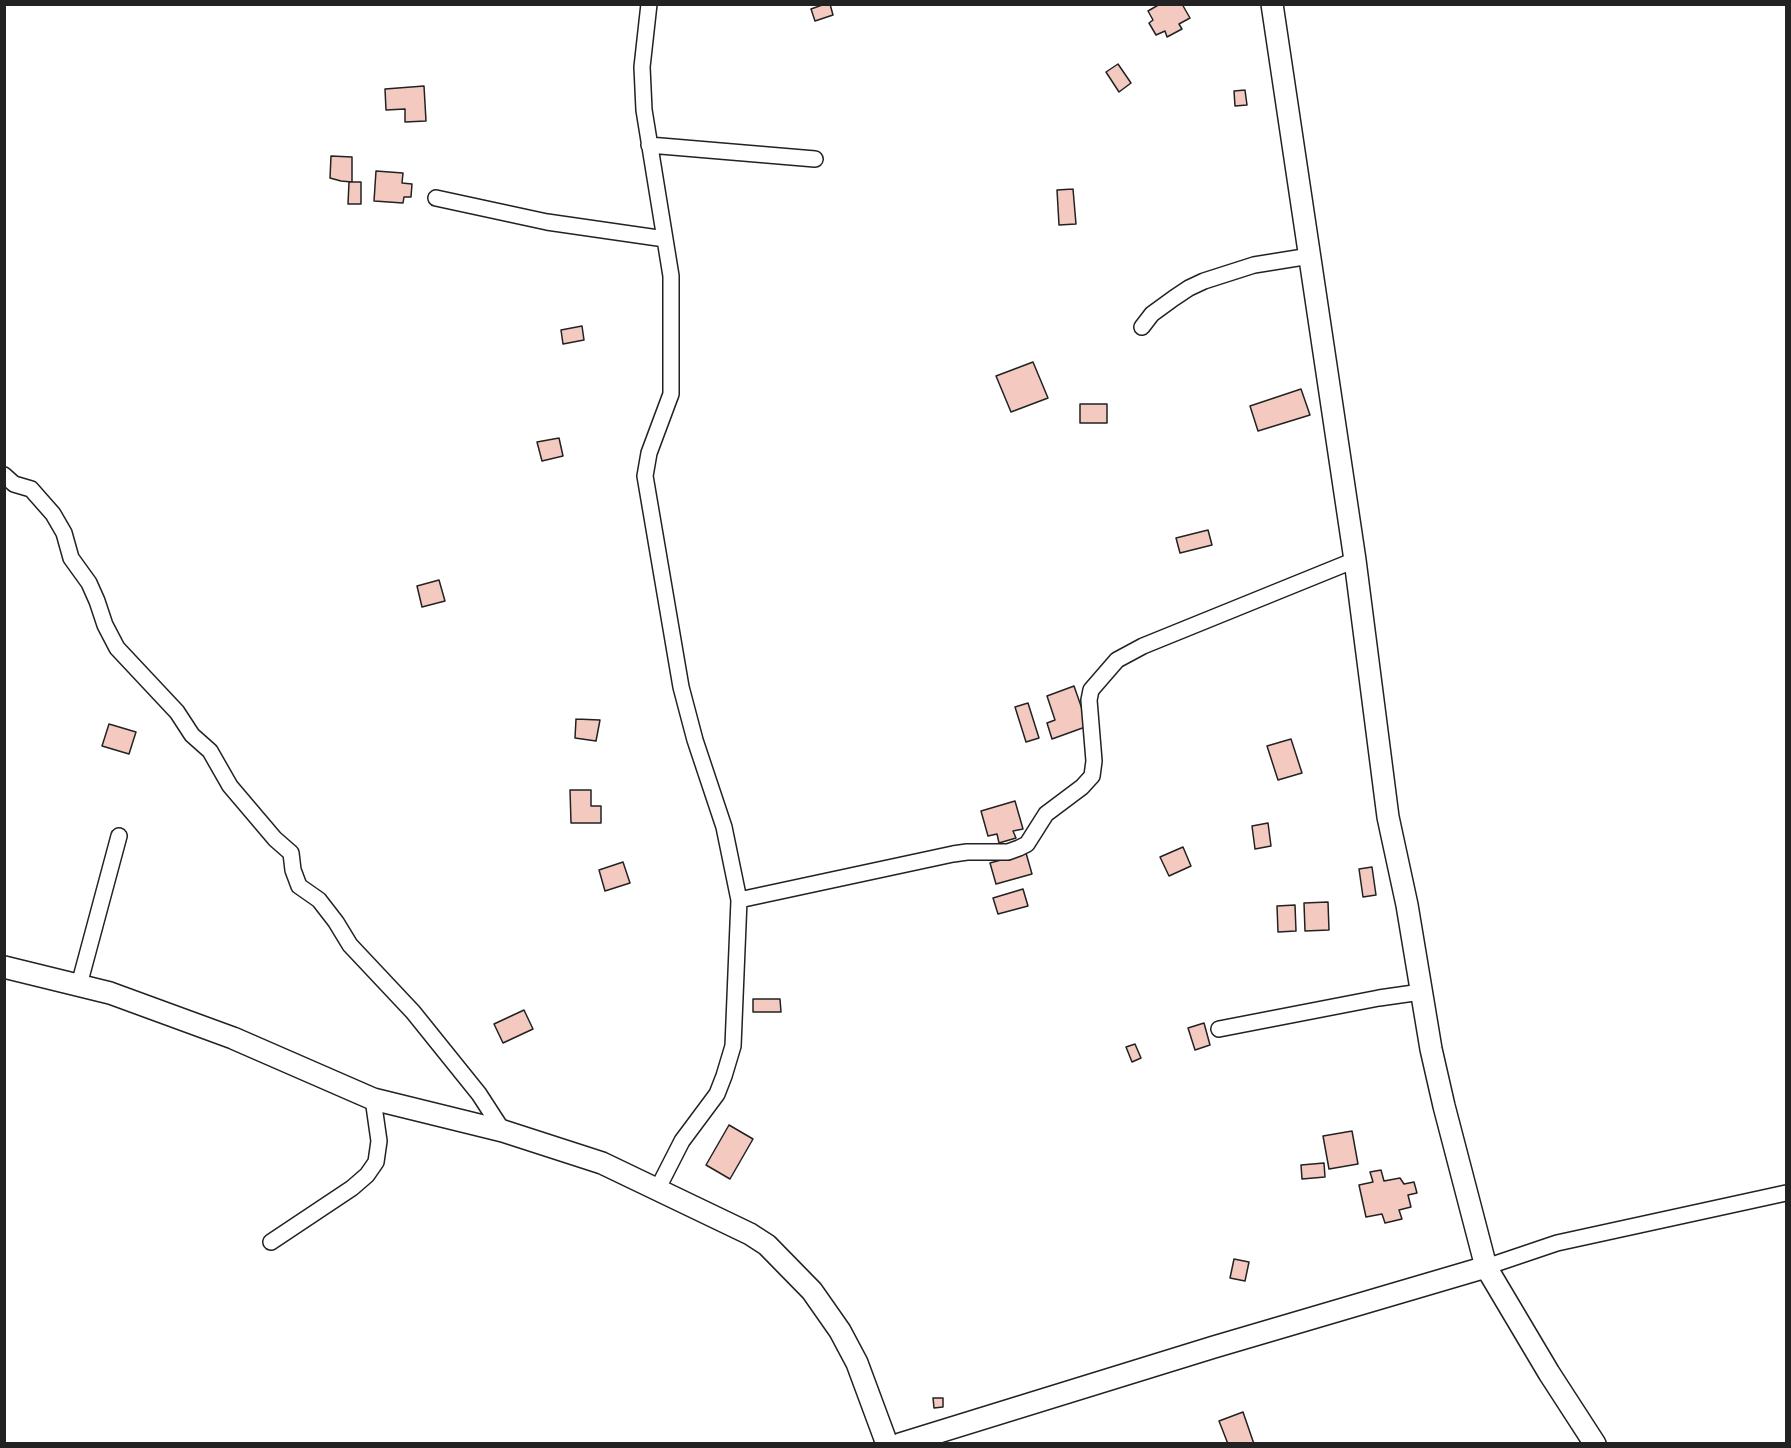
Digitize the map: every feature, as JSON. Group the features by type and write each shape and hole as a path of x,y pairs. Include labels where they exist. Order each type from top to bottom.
{"street":[{"path":"649,4 642,67 644,110 671,276 671,394 649,453 645,476 681,687 695,740 722,818 739,900 733,1046 717,1094 682,1141 657,1190"},
{"path":"1272,4 1355,560 1388,817 1407,905 1421,993 1444,1106 1486,1267 1549,1373 1595,1443"},
{"path":"649,146 815,159"},
{"path":"436,198 547,222 666,239"},
{"path":"1142,327 1152,314 1189,288 1204,281 1254,265 1310,256"},
{"path":"4,475 14,484 31,489 54,514 64,533 71,558 89,583 105,625 117,648 177,712 192,735 210,751 230,786 275,839 291,853 299,886 320,900 350,945 413,1012 479,1094 503,1131"},
{"path":"739,900 953,854 1008,852 1027,844 1046,814 1082,787 1092,776 1094,761 1089,700 1091,690 1117,660 1143,646 1355,560"},
{"path":"79,985 118,836"},
{"path":"4,967 110,993 233,1038 373,1099 503,1131 602,1163 759,1239 812,1291 840,1331 857,1363 887,1443"},
{"path":"1219,1029 1344,1004 1421,993"},
{"path":"271,1242 352,1188 367,1175 376,1162 379,1141 373,1099"},
{"path":"900,1443 1486,1267 1557,1243 1786,1193"}],"building":[{"path":"830,4 833,15 815,21 811,9"},
{"path":"1160,4 1182,4 1190,18 1179,24 1182,29 1167,37 1165,31 1156,35 1149,23 1153,20 1148,11"},
{"path":"1118,64 1131,83 1119,92 1106,72"},
{"path":"424,86 426,121 405,122 405,109 386,110 385,89"},
{"path":"1245,90 1247,105 1235,106 1234,91"},
{"path":"331,156 352,157 352,182 330,178"},
{"path":"376,171 403,173 402,183 412,184 411,197 404,197 403,203 374,201"},
{"path":"349,182 361,182 361,204 348,204"},
{"path":"1073,189 1076,224 1059,225 1057,190"},
{"path":"582,326 584,340 563,344 561,330"},
{"path":"1033,362 1048,398 1011,412 996,376"},
{"path":"1301,389 1310,415 1258,431 1250,406"},
{"path":"1080,404 1107,404 1107,423 1080,423"},
{"path":"559,438 563,456 542,461 537,442"},
{"path":"1208,530 1212,545 1180,553 1176,538"},
{"path":"439,580 445,601 422,607 417,586"},
{"path":"1074,686 1088,726 1052,739 1047,723 1055,720 1047,696"},
{"path":"1028,703 1039,738 1026,742 1015,707"},
{"path":"576,719 600,720 596,741 575,738"},
{"path":"109,724 136,732 129,754 102,746"},
{"path":"1291,739 1302,773 1278,780 1267,746"},
{"path":"570,790 591,790 591,806 601,806 601,823 571,823"},
{"path":"1015,801 1023,829 1013,831 1016,838 999,843 997,834 988,836 981,811"},
{"path":"1268,823 1271,846 1255,849 1252,826"},
{"path":"1183,847 1191,866 1169,876 1160,857"},
{"path":"1026,853 1032,874 996,884 990,863"},
{"path":"623,862 630,883 605,891 599,870"},
{"path":"1372,867 1376,895 1363,897 1359,869"},
{"path":"1023,889 1028,906 998,914 993,898"},
{"path":"1328,902 1329,930 1305,931 1304,903"},
{"path":"1295,905 1296,931 1278,932 1277,906"},
{"path":"753,999 780,999 781,1012 753,1012"},
{"path":"524,1010 533,1029 503,1043 494,1024"},
{"path":"1204,1023 1210,1045 1195,1050 1188,1028"},
{"path":"1135,1044 1141,1058 1132,1062 1126,1047"},
{"path":"729,1125 753,1139 730,1179 706,1165"},
{"path":"1352,1131 1358,1164 1329,1169 1323,1136"},
{"path":"1324,1163 1325,1177 1302,1179 1301,1165"},
{"path":"1381,1170 1384,1181 1400,1178 1404,1184 1414,1182 1417,1193 1408,1195 1411,1207 1399,1210 1402,1219 1385,1223 1382,1214 1366,1217 1359,1185 1373,1182 1370,1172"},
{"path":"1234,1259 1249,1262 1245,1281 1230,1278"},
{"path":"933,1398 943,1398 943,1407 934,1408"},
{"path":"1243,1412 1254,1444 1228,1444 1219,1421"}]}
